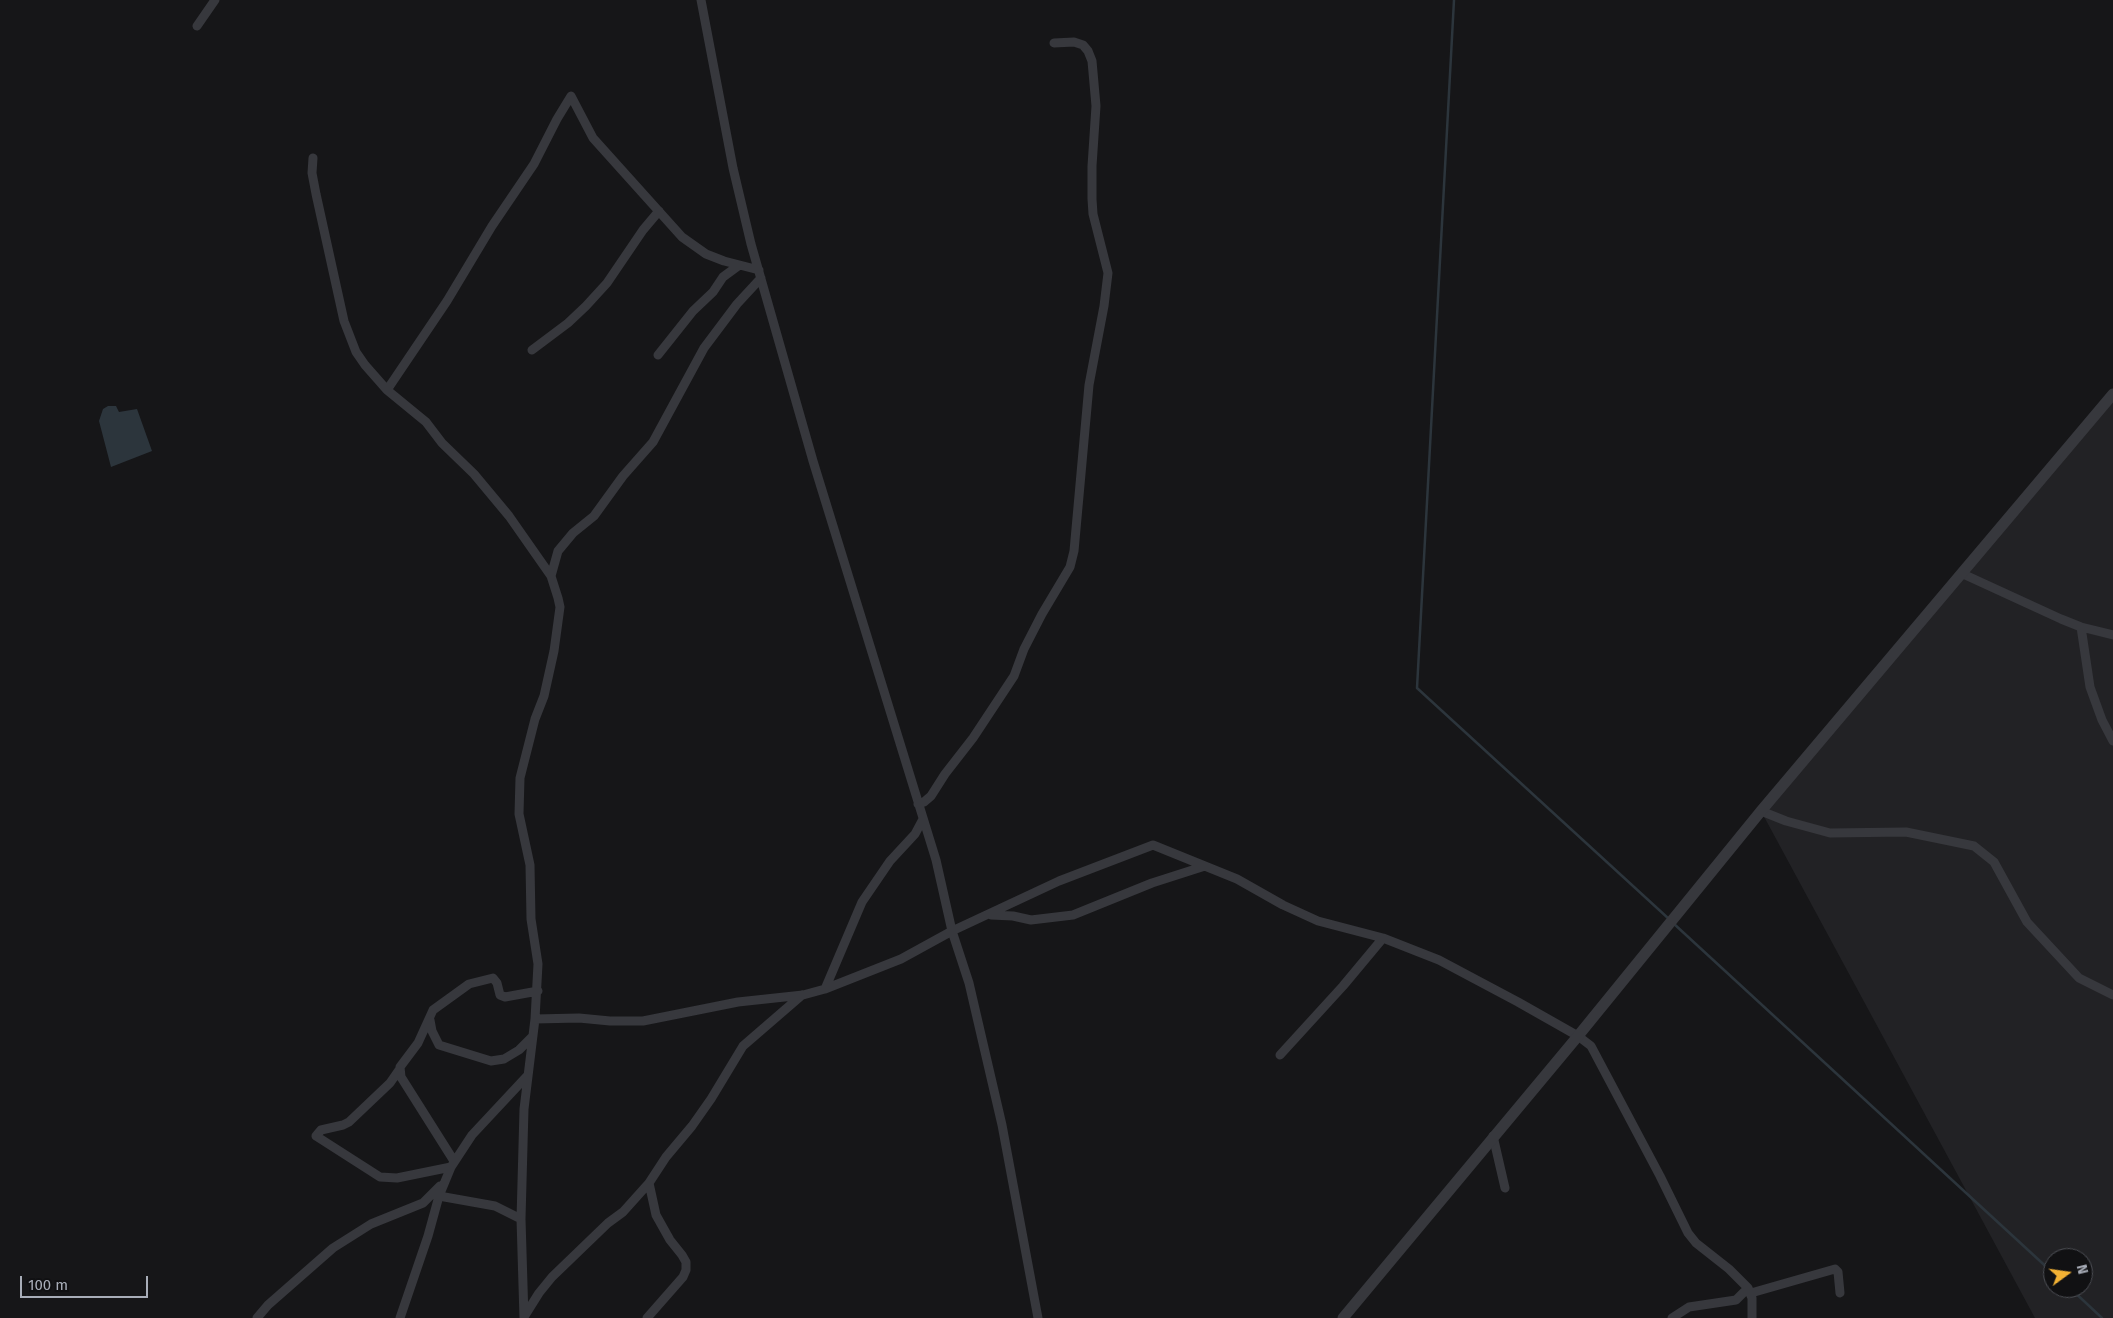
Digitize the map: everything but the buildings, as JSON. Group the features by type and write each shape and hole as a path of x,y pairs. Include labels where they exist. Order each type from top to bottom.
{"street":[{"path":"197,26 215,0"},
{"path":"701,0 733,168 760,274 810,452 936,860 952,931 969,983 1000,1116 1038,1318"},
{"path":"918,804 931,796 945,774 973,738 1014,676 1024,649 1037,623 1070,567 1074,551 1089,385 1103,314 1108,273 1093,214 1096,106 1092,61 1083,45 1074,42 1054,43"},
{"path":"387,390 447,301 492,226 534,164 557,118 571,96 593,138 658,212 693,246 706,254 760,274"},
{"path":"313,158 316,194 344,321 356,352 365,366 387,390 426,422 442,443 474,474 509,516 551,576 560,607 554,651 544,696 524,763 520,786 519,814 530,865 531,919 538,964 538,990 524,1109 521,1219 524,1318"},
{"path":"532,350 568,323 586,306 607,282 643,230 658,212"},
{"path":"658,354 693,310 713,292 723,277 738,266"},
{"path":"551,576 558,551 573,533 594,516 623,476 653,442 710,340 760,274"},
{"path":"1343,1318 1578,1036 1761,811 2113,394"},
{"path":"1962,574 2081,627 2113,635"},
{"path":"2081,627 2090,687 2102,720 2113,741"},
{"path":"1761,811 1786,821 1830,833 1906,832 1974,846 1994,862 2027,922 2079,978 2113,995"},
{"path":"825,990 862,902 890,862 915,834 922,819"},
{"path":"535,1019 579,1018 610,1021 643,1021 738,1002 803,995 825,990 901,959 952,931 1059,881 1153,845 1238,879 1318,921 1382,938 1439,960 1474,977 1578,1036 1591,1046 1688,1233 1696,1243 1729,1269 1750,1290 1752,1318"},
{"path":"988,914 1031,920 1073,915 1152,883 1206,866"},
{"path":"1280,1055 1343,986 1382,938"},
{"path":"453,1164 397,1178 380,1177 316,1136 321,1130 349,1122 390,1083 418,1043 430,1017 438,1006 452,998 469,984 490,978 496,980 502,997 538,990"},
{"path":"524,1318 539,1293 552,1277 608,1223 623,1212 649,1183 666,1157 706,1105 743,1046 803,995"},
{"path":"430,1017 432,1031 439,1045 491,1061 504,1059 519,1050 533,1036"},
{"path":"399,1070 453,1164"},
{"path":"400,1318 428,1236 439,1196 453,1164 472,1135 529,1075"},
{"path":"1494,1136 1505,1188"},
{"path":"257,1318 268,1305 333,1248 371,1224 423,1204 444,1182"},
{"path":"647,1318 683,1277 686,1270 686,1262 670,1240 656,1215 649,1183"},
{"path":"439,1196 495,1206 521,1219"},
{"path":"1672,1318 1689,1307 1736,1300 1750,1290 1835,1270 1838,1272 1840,1293"}],"shaded area":[{"path":"2113,390 2113,1318 2035,1318 1761,811"},
{"path":"108,406 116,406 119,412 137,409 152,451 111,467 99,421 103,409"}],"waterway":[{"path":"1454,0 1417,688 1669,919"},
{"path":"1673,923 2043,1264"},
{"path":"2081,1298 2102,1318"}]}
